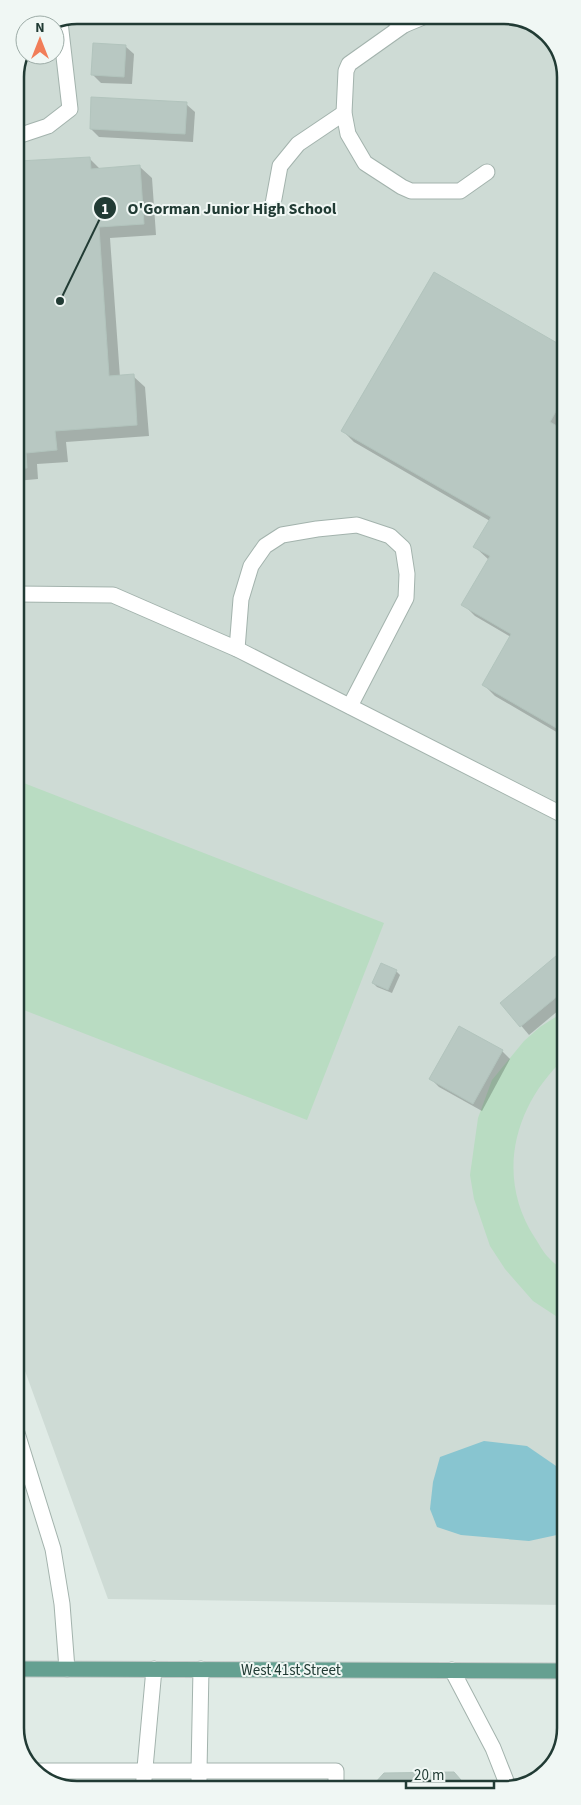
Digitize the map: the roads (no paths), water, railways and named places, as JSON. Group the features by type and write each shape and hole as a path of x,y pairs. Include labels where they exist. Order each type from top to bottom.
{"main road":[{"name":"West 41st Street","path":"24,1669 557,1671"}],"street":[{"path":"404,25 349,64 346,71 344,114 348,134 365,163 411,191 460,191 487,172"},
{"path":"24,134 48,126 70,109 65,65"},
{"path":"273,204 280,166 298,144 344,114"},
{"path":"237,649 242,599 251,566 265,546 282,535 317,528 357,525 390,536 403,548 407,574 406,598 350,706"},
{"path":"24,594 113,595 237,649 557,812"},
{"path":"24,1456 53,1549 62,1604 67,1669"},
{"path":"144,1781 154,1670"},
{"path":"199,1781 201,1670"},
{"path":"452,1670 493,1748 506,1781"},
{"path":"47,1771 336,1771 336,1781"}],"water":[{"path":"484,1441 527,1446 557,1467 557,1535 529,1541 461,1535 437,1527 430,1509 433,1482 440,1457"}],"place":[{"name":"O'Gorman Junior High School","path":"60,301"}]}
